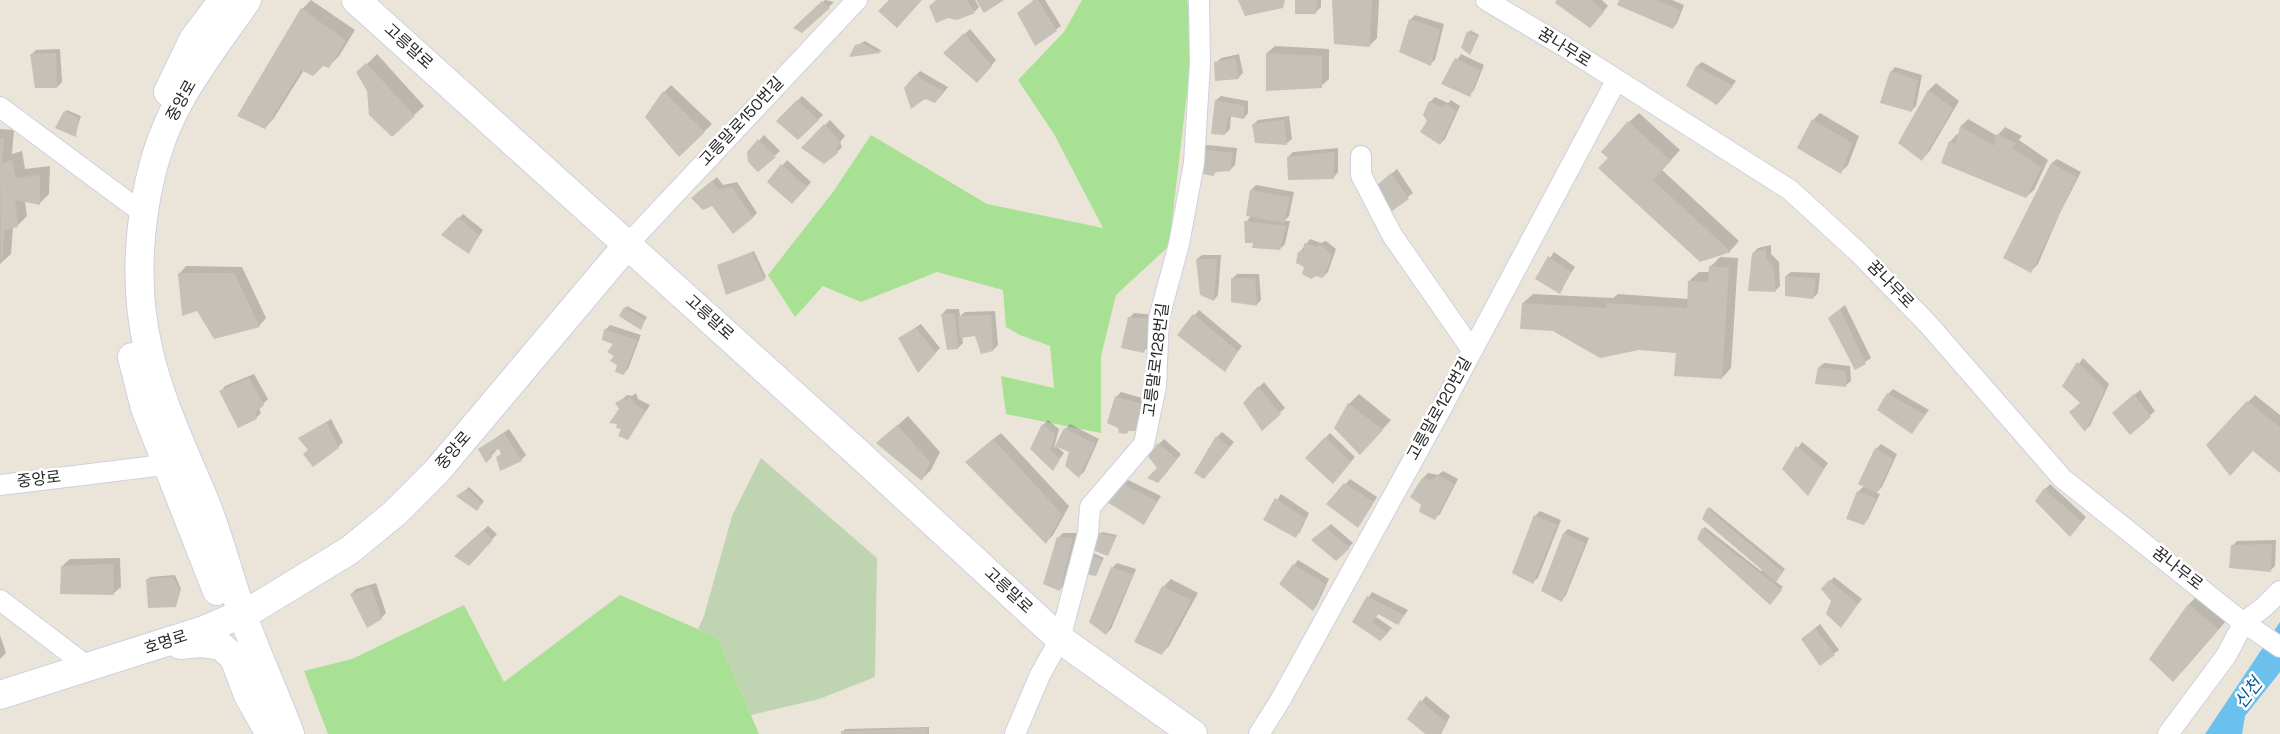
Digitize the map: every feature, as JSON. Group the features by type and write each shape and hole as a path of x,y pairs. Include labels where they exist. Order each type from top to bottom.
{"street":[{"name":"중앙로","path":"224,0 193,40 170,86 147,142 136,209 140,245 141,316 176,460 217,532 235,618 274,734"},
{"name":"중앙로","path":"136,209 156,161 165,132 180,99 247,0"},
{"name":"고릉말로","path":"356,0 628,244 1060,639 1194,734"},
{"name":"고릉말로150번길","path":"628,244 857,0"},
{"name":"고릉말로128번길","path":"1060,639 1088,533 1090,507 1144,444 1156,386 1159,318 1179,244 1194,163 1200,63 1199,0"},
{"name":"꿈나무로","path":"1486,0 1790,190 1859,253 1928,324 2062,478 2247,624 2280,647"},
{"name":"고릉말로120번길","path":"1259,734 1281,699 1472,350 1616,80"},
{"path":"0,107 136,209"},
{"path":"1360,156 1361,175 1392,235 1472,350"},
{"name":"중앙로","path":"235,618 350,550 395,513 437,471 628,244"},
{"name":"중앙로","path":"0,485 156,466 176,460"},
{"path":"2168,734 2226,656 2247,624 2280,592"},
{"path":"0,600 95,665 129,661 200,642 221,646 234,658 248,695 270,734"},
{"name":"중앙로","path":"235,618 290,734"},
{"name":"호명로","path":"0,695 235,618"},
{"path":"1014,734 1040,675 1060,639"}],"green space":[{"path":"1082,0 1187,0 1194,33 1169,246 1116,295 1101,356 1101,433 1006,414 1001,376 1054,388 1050,346 1020,335 1006,327 1003,290 937,272 861,302 823,286 795,317 768,275 833,192 871,135 987,204 1103,228 1054,134 1018,80 1064,32"},
{"path":"761,458 877,558 875,677 819,699 751,715 718,638 698,629 704,616 732,516"},
{"path":"620,595 718,638 759,734 328,734 304,671 352,659 464,605 504,682"}],"water":[{"name":"신천","path":"2280,622 2280,672 2245,716 2242,734 2205,734"}],"building":[{"path":"889,0 922,0 897,28 878,11"},
{"path":"936,0 967,0 975,13 957,20 948,18 936,23 929,6"},
{"path":"976,0 1004,0 984,13"},
{"path":"1034,0 1038,0 1057,31 1035,46 1017,13"},
{"path":"1238,0 1285,0 1283,8 1245,16"},
{"path":"1295,0 1317,0 1316,14 1295,14"},
{"path":"1332,0 1372,0 1370,47 1334,44"},
{"path":"1557,0 1592,0 1604,12 1590,28 1555,3"},
{"path":"1619,0 1657,0 1680,10 1673,29 1617,5"},
{"path":"822,1 830,8 802,33 793,28"},
{"path":"301,8 346,41 329,68 323,66 313,76 301,70 265,129 237,116"},
{"path":"1409,19 1440,29 1431,66 1399,52"},
{"path":"1467,31 1478,37 1470,55 1461,48"},
{"path":"964,33 992,66 977,83 943,53"},
{"path":"862,43 881,53 849,57 855,45"},
{"path":"56,53 57,88 35,88 30,54"},
{"path":"1266,53 1322,56 1322,88 1266,91"},
{"path":"1235,58 1239,79 1215,81 1214,62"},
{"path":"1455,58 1480,70 1470,97 1441,84"},
{"path":"366,63 415,116 392,137 369,115 367,91 356,72"},
{"path":"1696,66 1733,86 1717,105 1686,86"},
{"path":"1890,71 1918,80 1912,112 1880,103"},
{"path":"915,75 944,92 935,103 925,99 911,109 904,88"},
{"path":"1928,90 1953,108 1922,161 1898,143"},
{"path":"663,91 705,132 679,157 645,117"},
{"path":"797,100 819,120 798,140 776,121"},
{"path":"1215,100 1244,106 1244,119 1228,116 1225,135 1211,134"},
{"path":"1429,101 1442,107 1446,104 1456,111 1440,145 1420,132 1427,121 1423,115"},
{"path":"64,111 79,118 76,137 55,128"},
{"path":"1812,119 1852,143 1841,174 1797,148"},
{"path":"1284,120 1287,145 1255,143 1252,124"},
{"path":"1628,121 1671,161 1653,180 1731,252 1700,262 1598,168 1608,158 1601,152"},
{"path":"824,124 841,142 836,148 838,153 824,164 801,148"},
{"path":"1960,126 1994,146 1996,134 2016,143 2013,148 2041,168 2026,198 1941,163 1949,141 1956,144"},
{"path":"0,139 4,139 2,163 12,160 16,178 40,175 40,205 15,200 18,227 5,230 1,265"},
{"path":"758,139 776,157 758,172 748,162 747,152"},
{"path":"1201,149 1233,153 1230,171 1216,172 1213,176 1198,173"},
{"path":"1334,152 1334,179 1288,180 1287,157"},
{"path":"2051,163 2077,177 2031,273 2003,258"},
{"path":"781,164 807,187 792,204 767,182"},
{"path":"1391,173 1409,199 1392,211 1376,186"},
{"path":"712,181 718,189 732,187 753,218 733,234 712,206 703,210 691,198"},
{"path":"1250,190 1290,197 1284,223 1246,216"},
{"path":"458,217 479,235 469,254 441,235"},
{"path":"1244,221 1286,226 1280,250 1252,248 1253,243 1245,243"},
{"path":"1304,243 1316,247 1321,245 1332,255 1323,278 1316,276 1311,279 1302,274 1304,267 1296,263 1298,252 1304,250"},
{"path":"1766,249 1766,259 1774,267 1776,292 1748,291 1752,253"},
{"path":"752,252 765,280 726,295 717,265"},
{"path":"1548,256 1571,272 1560,294 1535,279"},
{"path":"1196,259 1217,259 1214,301 1200,295"},
{"path":"1709,266 1729,268 1722,379 1674,376 1676,353 1639,350 1600,358 1553,331 1520,329 1522,303 1606,308 1607,303 1687,308 1688,281 1708,282"},
{"path":"178,273 234,273 260,327 214,339 197,311 182,316"},
{"path":"1785,276 1816,278 1813,299 1785,296"},
{"path":"1231,278 1255,278 1257,306 1231,302"},
{"path":"624,307 645,320 641,330 619,316"},
{"path":"1840,309 1866,364 1855,370 1828,318"},
{"path":"941,314 955,314 958,349 947,350"},
{"path":"1193,314 1238,351 1225,372 1177,335"},
{"path":"991,315 993,351 981,354 975,336 960,338 958,316"},
{"path":"1128,317 1151,319 1144,353 1121,348"},
{"path":"916,328 936,353 918,373 898,338"},
{"path":"604,329 637,340 624,375 615,372 617,365 610,361 614,356 607,352 613,344 602,340"},
{"path":"2077,362 2105,389 2085,432 2069,412 2080,403 2062,386"},
{"path":"1818,367 1846,371 1846,387 1815,384"},
{"path":"249,378 264,405 255,413 257,419 238,428 219,391"},
{"path":"1258,386 1281,414 1262,431 1243,403"},
{"path":"1887,393 1925,415 1912,434 1877,410"},
{"path":"2134,394 2151,417 2130,435 2112,413"},
{"path":"1115,396 1142,404 1138,417 1143,417 1138,431 1128,431 1127,434 1119,433 1118,428 1107,423"},
{"path":"630,397 634,404 646,411 628,440 618,436 621,429 616,428 617,424 609,423 619,409 615,403 622,399 626,401"},
{"path":"2247,401 2280,427 2280,473 2253,451 2230,476 2206,445"},
{"path":"1348,403 1383,430 1360,455 1334,428"},
{"path":"326,422 339,448 313,467 303,454 308,450 298,438"},
{"path":"1042,424 1055,434 1051,450 1060,459 1053,471 1030,449"},
{"path":"897,425 930,462 922,481 876,443"},
{"path":"1064,428 1095,444 1079,478 1065,466 1069,452 1055,446"},
{"path":"504,433 522,461 500,471 496,457 501,454 499,449 490,452 492,457 486,463 478,449"},
{"path":"1216,436 1230,447 1204,479 1194,473"},
{"path":"1325,437 1351,462 1333,484 1305,458"},
{"path":"993,439 1062,514 1046,544 965,462"},
{"path":"1158,443 1177,459 1158,483 1147,478 1157,468 1148,456"},
{"path":"1796,446 1824,469 1808,496 1782,469"},
{"path":"1875,448 1893,459 1877,493 1858,484"},
{"path":"1438,475 1454,484 1435,520 1419,512 1421,505 1410,497 1422,478 1432,480"},
{"path":"1344,483 1374,502 1358,528 1326,504"},
{"path":"1122,484 1157,501 1144,525 1107,502"},
{"path":"2044,488 2082,522 2070,537 2035,501"},
{"path":"467,489 482,503 477,511 456,496"},
{"path":"1857,491 1876,499 1864,525 1846,519"},
{"path":"1275,498 1305,518 1296,538 1263,520"},
{"path":"1707,508 1783,572 1776,582 1702,519"},
{"path":"1534,515 1557,525 1533,584 1512,573"},
{"path":"1326,528 1350,548 1336,561 1311,540"},
{"path":"1702,528 1782,590 1770,605 1697,539"},
{"path":"483,530 493,540 469,566 454,556"},
{"path":"1099,533 1116,537 1108,556 1093,550"},
{"path":"1563,533 1585,543 1562,602 1541,591"},
{"path":"1057,537 1073,538 1060,591 1043,584"},
{"path":"2272,544 2271,572 2229,568 2231,545"},
{"path":"1088,553 1103,560 1096,576 1084,574"},
{"path":"113,564 114,595 60,594 61,566"},
{"path":"1293,564 1325,584 1313,611 1279,584"},
{"path":"1111,567 1133,574 1106,635 1089,622"},
{"path":"173,577 180,591 176,607 148,608 146,579"},
{"path":"1829,580 1858,604 1841,628 1826,614 1831,601 1821,589"},
{"path":"1162,586 1191,600 1162,655 1134,642"},
{"path":"371,587 382,619 367,628 350,594"},
{"path":"1367,596 1404,615 1398,625 1378,614 1372,622 1388,633 1380,641 1352,622"},
{"path":"2188,604 2219,629 2173,682 2149,659"},
{"path":"1815,628 1835,655 1820,666 1801,639"},
{"path":"1420,700 1446,722 1440,734 1425,734 1407,719"},
{"path":"928,728 927,734 841,734 841,731"}]}
